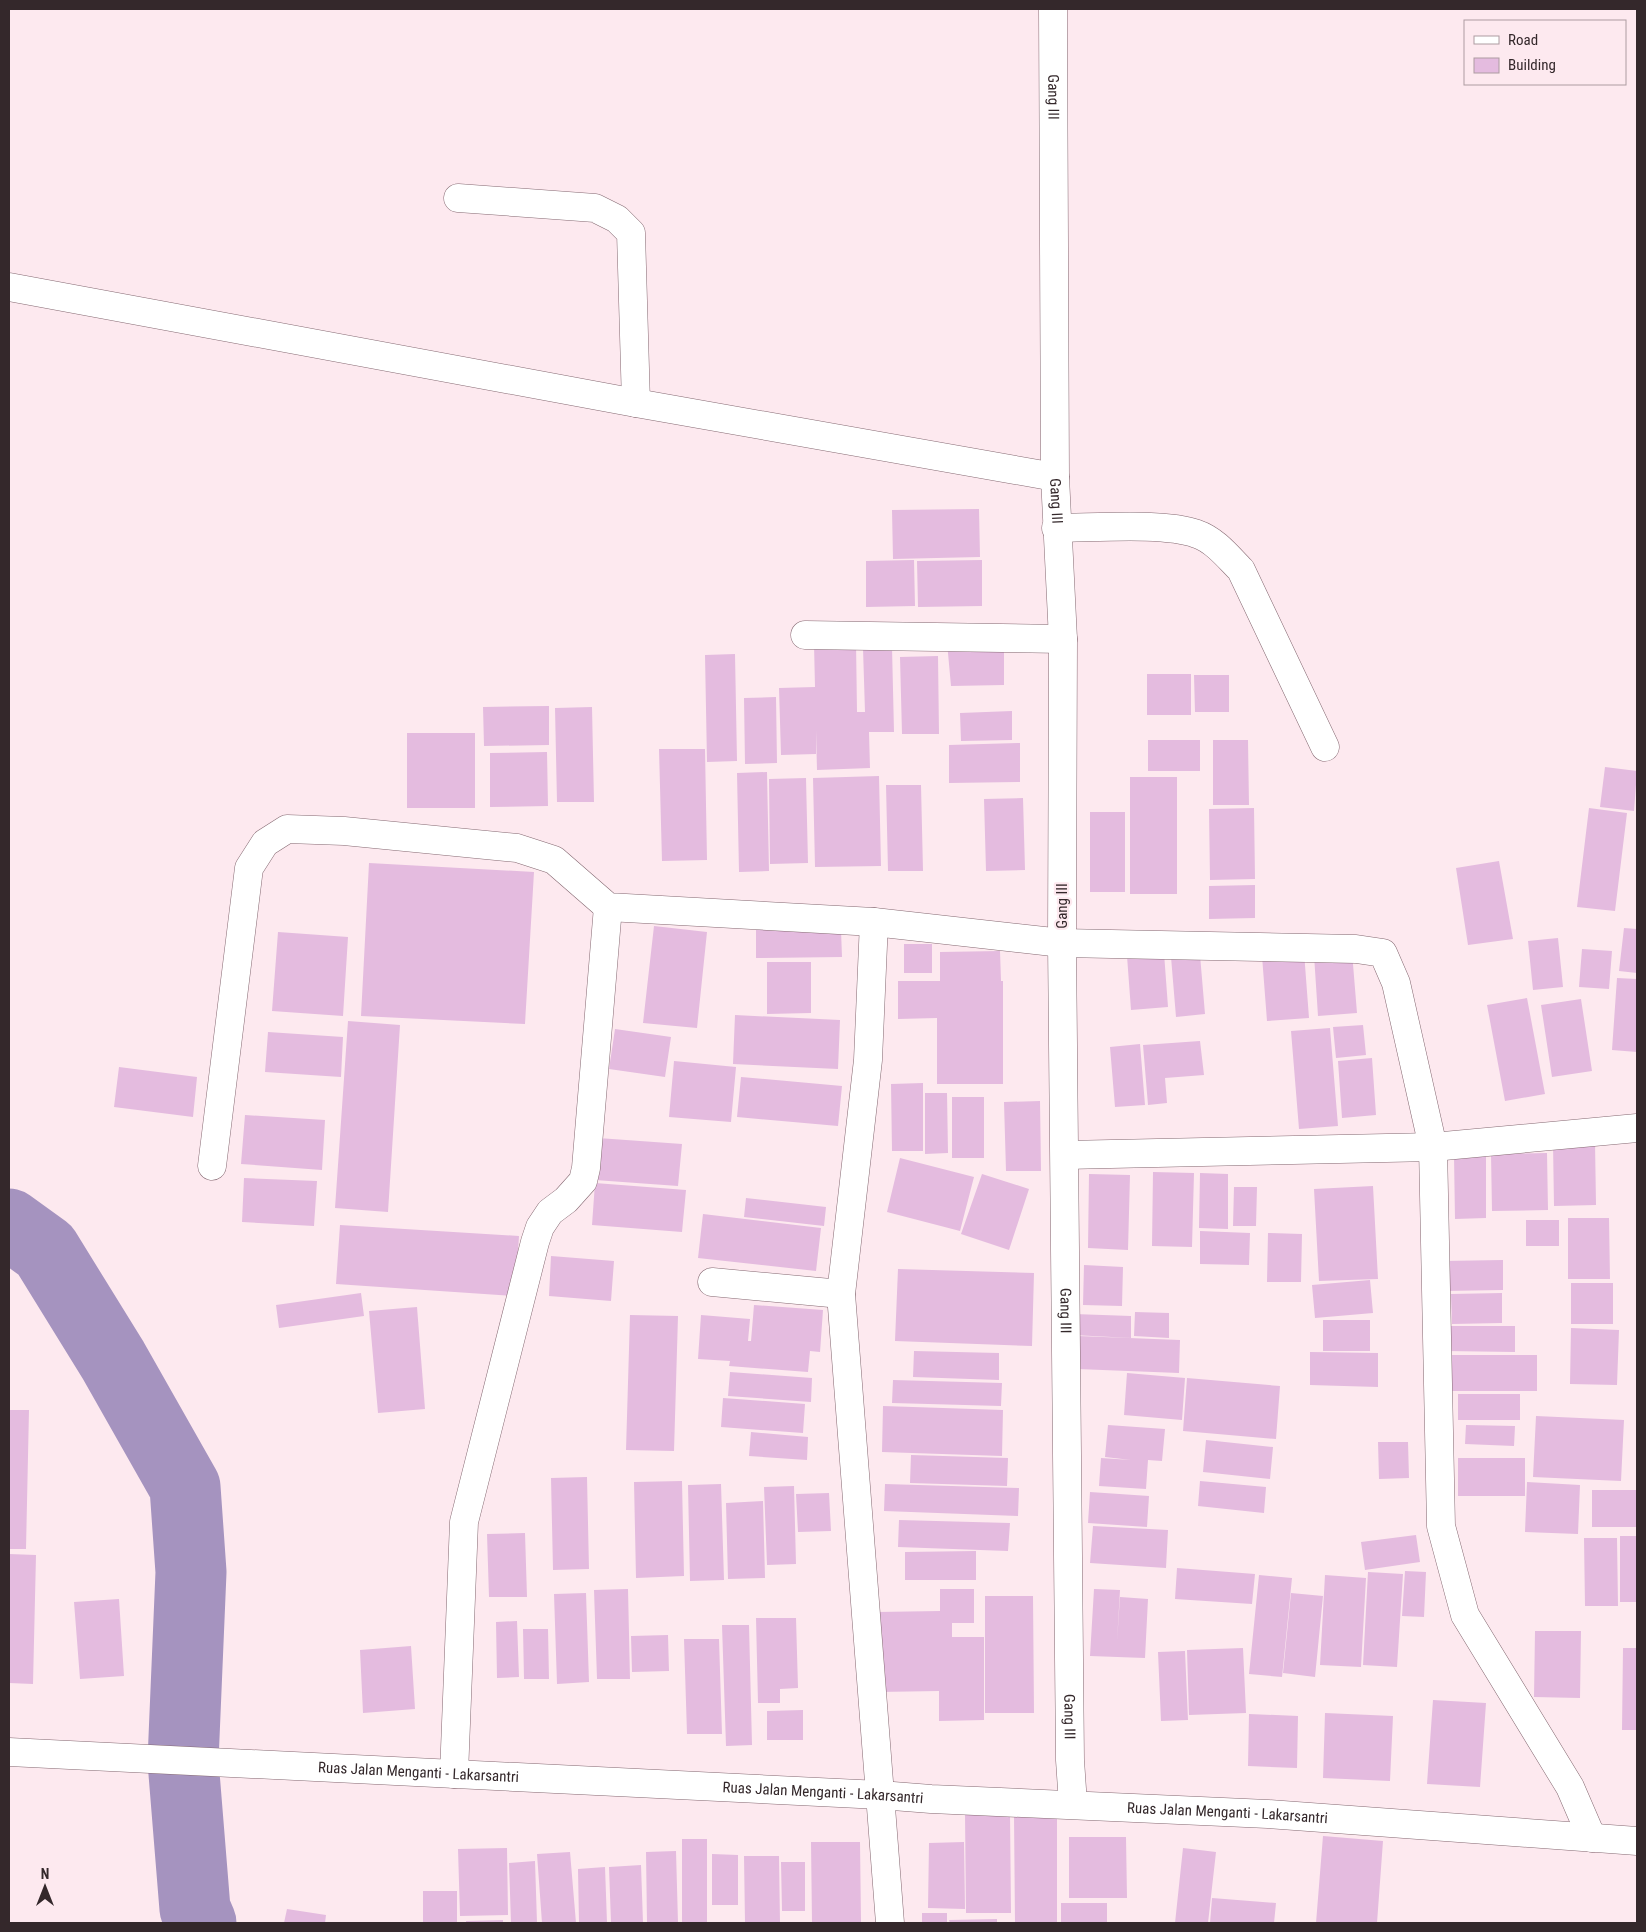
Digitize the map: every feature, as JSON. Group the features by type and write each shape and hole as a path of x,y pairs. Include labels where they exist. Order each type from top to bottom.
{"street":[{"name":"Gang III","path":"1053,9 1055,477 1056,528 1063,638 1062,943 1072,1804"},
{"path":"458,198 595,208 617,220 631,233 636,403"},
{"path":"9,287 636,403 1055,477"},
{"path":"1056,528 1173,528 1199,534 1220,549 1242,570 1325,747"},
{"path":"805,635 1063,638"},
{"path":"212,1166 249,868 265,843 287,829 344,831 517,848 554,860 608,907 874,922 1062,943 1356,949 1383,953 1396,984 1433,1147 1441,1526 1465,1615 1570,1787 1592,1838"},
{"path":"454,1774 464,1522 540,1227 550,1212 566,1200 583,1181 586,1168 608,907"},
{"path":"874,922 868,1060 841,1294 890,1923"},
{"path":"1065,1155 1433,1147 1637,1128"},
{"path":"712,1282 841,1294"},
{"name":"Ruas Jalan Menganti - Lakarsantri","path":"9,1752 931,1799 1268,1814 1637,1841"}],"building":[{"path":"979,509 980,557 893,559 892,510"},
{"path":"914,560 915,606 866,607 866,561"},
{"path":"982,560 982,606 918,607 917,561"},
{"path":"856,642 857,712 865,712 863,648 892,647 894,732 869,732 870,768 817,770 816,730 816,754 781,755 779,688 815,687 814,644"},
{"path":"947,642 1004,642 1004,685 951,686"},
{"path":"735,654 737,761 707,762 705,655"},
{"path":"938,656 939,734 902,734 900,657"},
{"path":"1147,674 1191,674 1191,715 1147,715"},
{"path":"1194,675 1229,675 1229,712 1195,712"},
{"path":"776,697 777,763 745,764 744,698"},
{"path":"549,706 549,745 484,746 483,707"},
{"path":"592,707 594,802 557,802 555,708"},
{"path":"1012,711 1012,740 961,741 960,713"},
{"path":"407,733 475,733 475,808 407,808"},
{"path":"1148,740 1200,740 1200,771 1148,771"},
{"path":"1213,740 1248,740 1249,805 1213,805"},
{"path":"1020,743 1020,782 949,783 949,745"},
{"path":"659,749 705,749 707,860 662,861"},
{"path":"547,752 548,806 490,807 490,753"},
{"path":"1605,767 1637,771 1634,811 1600,807"},
{"path":"767,772 769,871 739,872 737,773"},
{"path":"879,776 881,866 815,867 813,778"},
{"path":"1130,777 1177,777 1177,894 1130,894"},
{"path":"806,778 808,863 770,864 769,779"},
{"path":"886,785 921,785 923,871 888,871"},
{"path":"1023,798 1025,870 986,871 984,799"},
{"path":"1254,808 1255,879 1210,880 1209,809"},
{"path":"1589,808 1627,813 1615,911 1577,907"},
{"path":"1090,812 1125,812 1125,892 1090,892"},
{"path":"1499,861 1513,939 1468,945 1456,868"},
{"path":"369,863 534,872 525,1024 361,1016"},
{"path":"1255,885 1255,918 1209,919 1209,886"},
{"path":"654,926 707,932 697,1028 643,1023"},
{"path":"1624,928 1637,929 1637,973 1619,971"},
{"path":"756,930 841,930 842,957 756,958"},
{"path":"278,932 348,937 343,1016 272,1011"},
{"path":"1558,938 1563,987 1533,990 1528,941"},
{"path":"904,944 932,944 932,973 904,973"},
{"path":"1582,949 1612,951 1609,989 1579,987"},
{"path":"1000,951 1001,981 1003,981 1003,1084 937,1084 937,1018 898,1019 898,981 940,981 940,952"},
{"path":"1304,952 1309,1018 1267,1021 1262,956"},
{"path":"1352,952 1357,1013 1318,1016 1314,955"},
{"path":"1164,953 1168,1007 1131,1010 1127,956"},
{"path":"1200,955 1205,1014 1176,1017 1171,957"},
{"path":"767,962 811,962 811,1013 767,1014"},
{"path":"1617,978 1637,979 1637,1052 1612,1050"},
{"path":"1527,998 1545,1094 1505,1101 1487,1005"},
{"path":"1581,999 1592,1071 1552,1077 1541,1005"},
{"path":"735,1015 840,1020 838,1069 733,1064"},
{"path":"348,1021 400,1025 388,1212 335,1208"},
{"path":"1363,1025 1366,1055 1336,1058 1333,1027"},
{"path":"1330,1028 1338,1126 1299,1129 1291,1031"},
{"path":"615,1029 671,1037 665,1077 609,1069"},
{"path":"268,1032 343,1037 341,1077 265,1072"},
{"path":"1200,1041 1204,1075 1165,1078 1167,1103 1148,1105 1143,1045"},
{"path":"1140,1044 1145,1105 1115,1107 1110,1047"},
{"path":"1372,1058 1376,1115 1342,1118 1338,1061"},
{"path":"674,1061 736,1067 731,1122 669,1117"},
{"path":"119,1067 197,1077 193,1117 114,1107"},
{"path":"741,1077 842,1086 838,1126 737,1117"},
{"path":"923,1083 923,1151 892,1151 891,1084"},
{"path":"925,1093 947,1093 948,1153 925,1154"},
{"path":"952,1097 984,1097 984,1158 952,1158"},
{"path":"1040,1101 1041,1171 1006,1171 1004,1102"},
{"path":"245,1115 325,1120 322,1170 241,1164"},
{"path":"598,1138 682,1144 678,1186 595,1180"},
{"path":"1595,1142 1596,1205 1554,1206 1553,1143"},
{"path":"1547,1153 1548,1210 1492,1211 1491,1154"},
{"path":"1486,1155 1486,1218 1455,1219 1454,1156"},
{"path":"900,1158 974,1177 960,1231 887,1212"},
{"path":"1153,1172 1194,1173 1192,1247 1152,1246"},
{"path":"1200,1173 1228,1174 1228,1229 1199,1228"},
{"path":"982,1174 1029,1189 1009,1250 961,1234"},
{"path":"1089,1174 1130,1175 1128,1250 1088,1248"},
{"path":"244,1178 317,1181 314,1226 242,1222"},
{"path":"595,1183 686,1190 682,1232 592,1225"},
{"path":"1373,1186 1378,1279 1319,1281 1314,1189"},
{"path":"1234,1187 1257,1187 1256,1226 1233,1226"},
{"path":"746,1198 826,1207 824,1226 744,1217"},
{"path":"703,1214 821,1228 816,1271 698,1258"},
{"path":"1568,1218 1609,1218 1610,1279 1568,1279"},
{"path":"1526,1220 1559,1220 1559,1246 1526,1246"},
{"path":"340,1225 519,1236 515,1296 336,1284"},
{"path":"1200,1231 1250,1233 1249,1265 1200,1264"},
{"path":"1268,1233 1302,1234 1301,1282 1267,1282"},
{"path":"551,1256 614,1261 611,1301 549,1296"},
{"path":"1503,1260 1503,1290 1444,1291 1443,1261"},
{"path":"1084,1265 1123,1267 1122,1306 1083,1305"},
{"path":"898,1269 1034,1273 1032,1346 895,1341"},
{"path":"1370,1280 1373,1313 1315,1318 1312,1285"},
{"path":"1571,1283 1613,1283 1613,1324 1571,1324"},
{"path":"361,1293 364,1316 279,1328 276,1305"},
{"path":"1502,1293 1502,1323 1452,1324 1451,1294"},
{"path":"754,1305 823,1310 820,1352 810,1351 808,1372 729,1366 730,1361 698,1359 701,1315 750,1319 748,1341 751,1341"},
{"path":"417,1307 425,1409 378,1413 369,1311"},
{"path":"1135,1312 1169,1313 1169,1338 1134,1336"},
{"path":"1074,1314 1131,1316 1131,1338 1073,1335"},
{"path":"630,1315 678,1316 674,1451 626,1450"},
{"path":"1323,1320 1370,1320 1370,1351 1323,1351"},
{"path":"1445,1326 1515,1326 1515,1352 1445,1351"},
{"path":"1571,1328 1619,1330 1617,1385 1570,1384"},
{"path":"1078,1336 1180,1340 1179,1373 1077,1369"},
{"path":"914,1351 999,1353 999,1380 913,1377"},
{"path":"1310,1352 1378,1353 1378,1387 1310,1385"},
{"path":"1452,1355 1537,1355 1537,1391 1452,1391"},
{"path":"730,1372 812,1378 811,1402 728,1396"},
{"path":"1127,1373 1185,1378 1182,1420 1124,1415"},
{"path":"1187,1378 1280,1386 1276,1439 1183,1431"},
{"path":"893,1380 1002,1383 1001,1406 892,1403"},
{"path":"1458,1394 1520,1394 1520,1420 1458,1420"},
{"path":"723,1398 805,1404 803,1433 721,1427"},
{"path":"883,1406 1003,1410 1002,1456 882,1452"},
{"path":"9,1410 29,1410 26,1549 9,1549"},
{"path":"1536,1416 1624,1420 1621,1481 1533,1477"},
{"path":"1108,1425 1165,1429 1162,1461 1148,1460 1146,1489 1099,1486 1101,1458 1131,1460 1105,1457"},
{"path":"1466,1425 1515,1426 1514,1446 1465,1444"},
{"path":"751,1432 808,1437 807,1460 749,1456"},
{"path":"1206,1440 1273,1447 1270,1479 1203,1472"},
{"path":"1378,1442 1408,1442 1409,1478 1379,1479"},
{"path":"911,1455 1008,1458 1007,1486 910,1483"},
{"path":"1458,1458 1525,1458 1525,1496 1458,1496"},
{"path":"587,1477 589,1569 553,1570 551,1478"},
{"path":"682,1481 684,1576 636,1578 634,1482"},
{"path":"1200,1481 1266,1487 1264,1513 1198,1506"},
{"path":"1527,1482 1580,1485 1578,1534 1525,1532"},
{"path":"721,1484 724,1580 690,1581 688,1485"},
{"path":"885,1484 1019,1488 1018,1516 884,1511"},
{"path":"794,1486 796,1564 767,1565 764,1487"},
{"path":"1592,1490 1637,1490 1637,1527 1592,1527"},
{"path":"1090,1492 1149,1496 1147,1527 1088,1523"},
{"path":"829,1493 831,1531 798,1532 796,1494"},
{"path":"763,1501 765,1578 728,1579 726,1503"},
{"path":"899,1520 1010,1523 1008,1551 898,1547"},
{"path":"1093,1526 1168,1530 1166,1568 1090,1563"},
{"path":"525,1533 527,1597 489,1597 487,1534"},
{"path":"1416,1535 1420,1562 1365,1570 1361,1542"},
{"path":"1620,1536 1637,1536 1637,1602 1620,1602"},
{"path":"1584,1538 1617,1538 1618,1606 1585,1606"},
{"path":"976,1551 976,1580 905,1580 905,1552"},
{"path":"9,1554 36,1555 33,1684 9,1683"},
{"path":"1177,1568 1255,1574 1252,1604 1175,1599"},
{"path":"1405,1571 1426,1572 1424,1617 1402,1616"},
{"path":"1368,1572 1403,1574 1397,1667 1363,1665"},
{"path":"1259,1575 1292,1578 1282,1677 1249,1674"},
{"path":"1325,1575 1366,1578 1361,1667 1320,1665"},
{"path":"628,1589 630,1679 597,1679 594,1590"},
{"path":"940,1589 974,1589 974,1623 952,1623 952,1637 984,1637 984,1720 939,1721 939,1691 878,1692 877,1612 940,1611"},
{"path":"1094,1589 1120,1590 1117,1642 1120,1597 1148,1599 1145,1658 1090,1656"},
{"path":"586,1593 589,1682 557,1684 554,1594"},
{"path":"1291,1593 1323,1596 1315,1677 1283,1673"},
{"path":"985,1596 1033,1596 1034,1713 985,1713"},
{"path":"119,1599 124,1676 80,1679 74,1602"},
{"path":"756,1618 796,1618 798,1688 780,1689 780,1703 758,1703"},
{"path":"517,1621 519,1677 497,1678 496,1622"},
{"path":"722,1625 749,1625 752,1745 726,1746"},
{"path":"523,1629 548,1629 549,1679 524,1679"},
{"path":"1535,1631 1581,1631 1580,1698 1534,1697"},
{"path":"668,1635 669,1671 632,1672 631,1636"},
{"path":"684,1639 719,1639 722,1734 687,1734"},
{"path":"411,1646 415,1709 363,1713 360,1650"},
{"path":"1243,1648 1246,1713 1189,1715 1187,1650"},
{"path":"1623,1648 1637,1648 1637,1730 1622,1730"},
{"path":"1185,1651 1188,1720 1161,1721 1158,1652"},
{"path":"1433,1700 1486,1703 1480,1787 1427,1784"},
{"path":"803,1710 803,1740 767,1740 767,1711"},
{"path":"1325,1713 1393,1716 1390,1781 1323,1778"},
{"path":"1249,1714 1298,1716 1297,1768 1248,1766"},
{"path":"965,1814 1010,1814 1011,1913 966,1913"},
{"path":"1014,1816 1057,1816 1057,1923 1015,1923"},
{"path":"1323,1836 1383,1841 1377,1923 1316,1923"},
{"path":"1069,1837 1126,1837 1127,1898 1069,1898"},
{"path":"682,1839 707,1839 707,1923 682,1923"},
{"path":"811,1842 860,1842 861,1923 812,1923"},
{"path":"964,1842 965,1909 928,1908 929,1843"},
{"path":"507,1848 508,1915 460,1916 458,1849"},
{"path":"1183,1848 1216,1852 1208,1923 1175,1923"},
{"path":"676,1851 678,1923 647,1923 646,1852"},
{"path":"570,1852 576,1923 542,1923 537,1854"},
{"path":"712,1854 738,1855 738,1905 712,1905"},
{"path":"744,1856 779,1856 780,1923 745,1923"},
{"path":"535,1861 537,1923 511,1923 509,1863"},
{"path":"781,1862 805,1862 805,1911 782,1911"},
{"path":"641,1865 643,1923 611,1923 609,1867"},
{"path":"605,1867 607,1923 579,1923 578,1869"},
{"path":"423,1891 457,1891 457,1923 423,1923"},
{"path":"1212,1898 1276,1903 1274,1923 1210,1923"},
{"path":"1061,1903 1107,1903 1107,1923 1061,1923"},
{"path":"287,1909 326,1915 325,1923 284,1923"},
{"path":"922,1913 947,1913 947,1923 922,1923"},
{"path":"997,1919 997,1923 950,1923 949,1920"},
{"path":"503,1920 503,1923 466,1923 466,1921"}],"waterway":[{"path":"9,1224 45,1250 113,1360 185,1487 191,1572 183,1761 195,1909 201,1923"}]}
